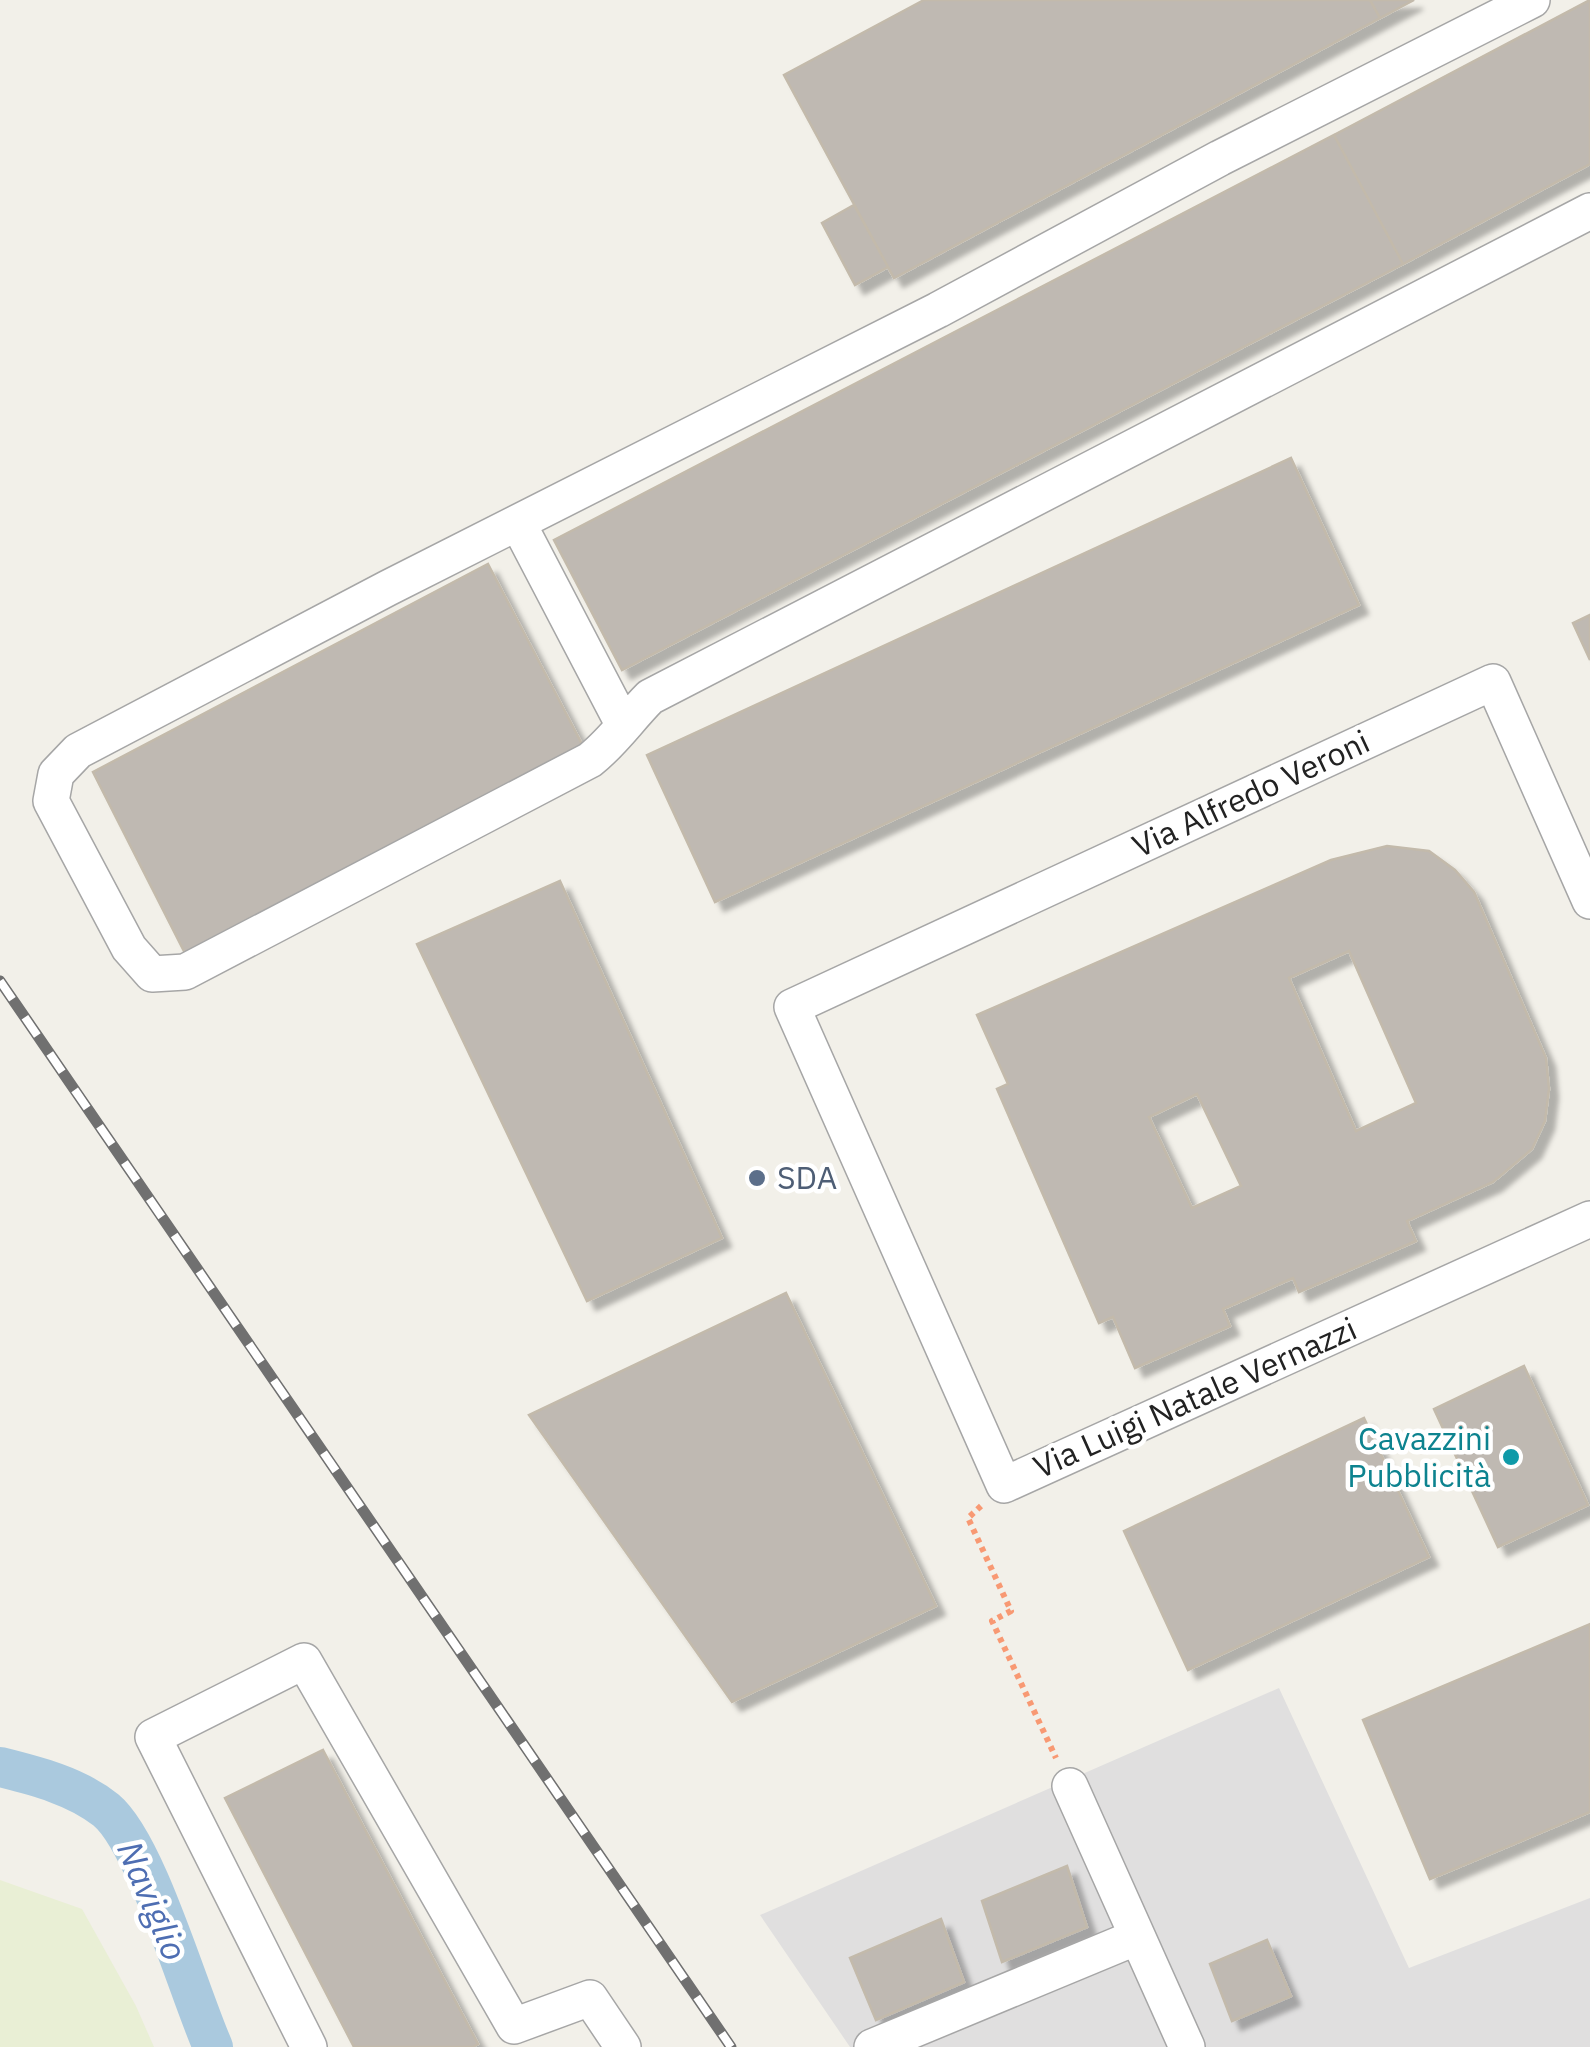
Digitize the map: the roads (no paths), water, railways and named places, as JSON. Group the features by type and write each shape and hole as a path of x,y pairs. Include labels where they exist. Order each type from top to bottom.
{"street":[{"path":"1532,0 78,751 56,774 52,801 129,948 152,974 185,972 590,760 610,744 623,724 650,698 1590,211"},
{"path":"518,524 623,724"},
{"name":"Via Alfredo Veroni","path":"792,1007 1493,682 1590,900"},
{"name":"Via Luigi Natale Vernazzi","path":"792,1007 1004,1485 1590,1219"},
{"path":"309,2047 153,1736 304,1660 514,2026 590,1998 623,2047"},
{"path":"1070,1786 1187,2047"},
{"path":"872,2047 1137,1937"}],"waterway":[{"name":"Naviglio","path":"0,1767 82,1794 106,1810 121,1827 151,1885 213,2047"}],"railway":[{"path":"0,981 731,2047"}],"place":[{"name":"SDA","path":"757,1178"},
{"name":"Cavazzini Pubblicità","path":"1511,1457"}]}
